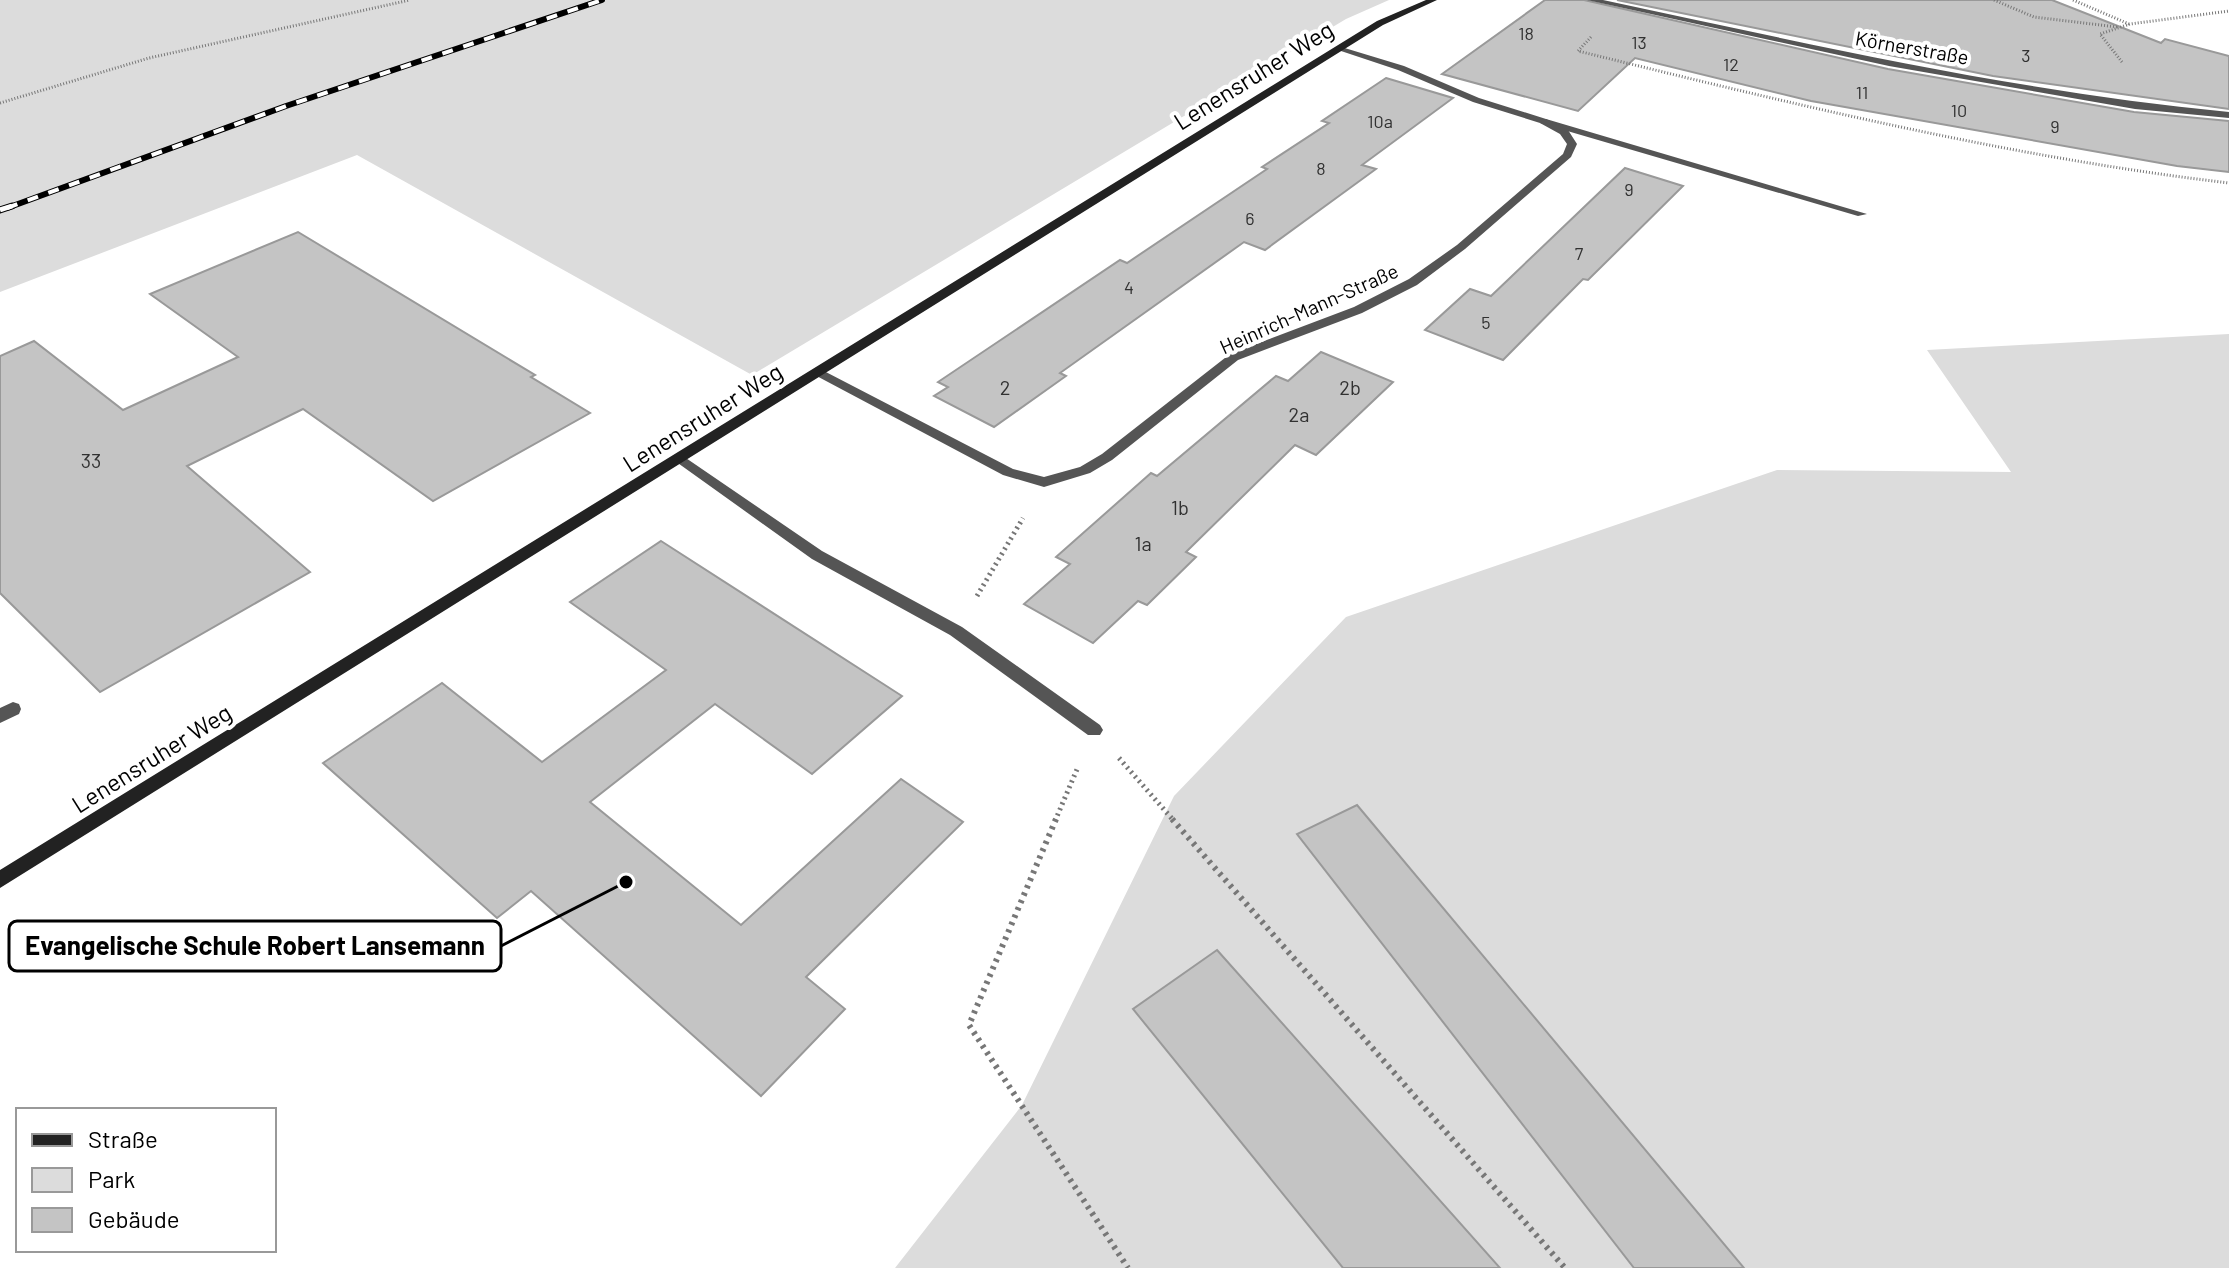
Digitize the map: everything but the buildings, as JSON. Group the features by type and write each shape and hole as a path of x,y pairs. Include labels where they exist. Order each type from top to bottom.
{"street":[{"name":"Lenensruher Weg","path":"0,880 1380,23 1433,0"},
{"name":"Körnerstraße","path":"1591,0 1889,63 2135,106 2229,115"},
{"name":"Heinrich-Mann-Straße","path":"1044,482 1085,470 1107,457 1234,357 1358,310 1413,282 1461,247 1567,155 1572,144 1564,132 1543,121 1476,100 1401,68 1341,48"},
{"path":"1543,121 1862,214"},
{"path":"817,373 1008,472 1044,482"},
{"path":"680,458 817,555 956,631 1094,730"}],"path":[{"path":"0,103 163,55 410,0"},
{"path":"1994,0 2034,17 2122,27"},
{"path":"2073,0 2130,24"},
{"path":"1619,8 1578,51 1815,110 2162,175 2229,183"},
{"path":"2127,69 2100,34 2130,24 2229,11"},
{"path":"956,631 1044,482"},
{"path":"1128,1268 969,1025 1094,730 1565,1268"}],"green space":[{"path":"0,0 1389,0 1346,19 752,375 357,155 0,292"},
{"path":"2229,334 2229,1268 895,1268 1022,1105 1174,796 1346,617 1777,470 2011,472 1927,350"}],"railway":[{"path":"7,208 286,106 602,0"},
{"path":"0,210 12,206"}],"place":[{"name":"Evangelische Schule Robert Lansemann","path":"626,882"}]}
